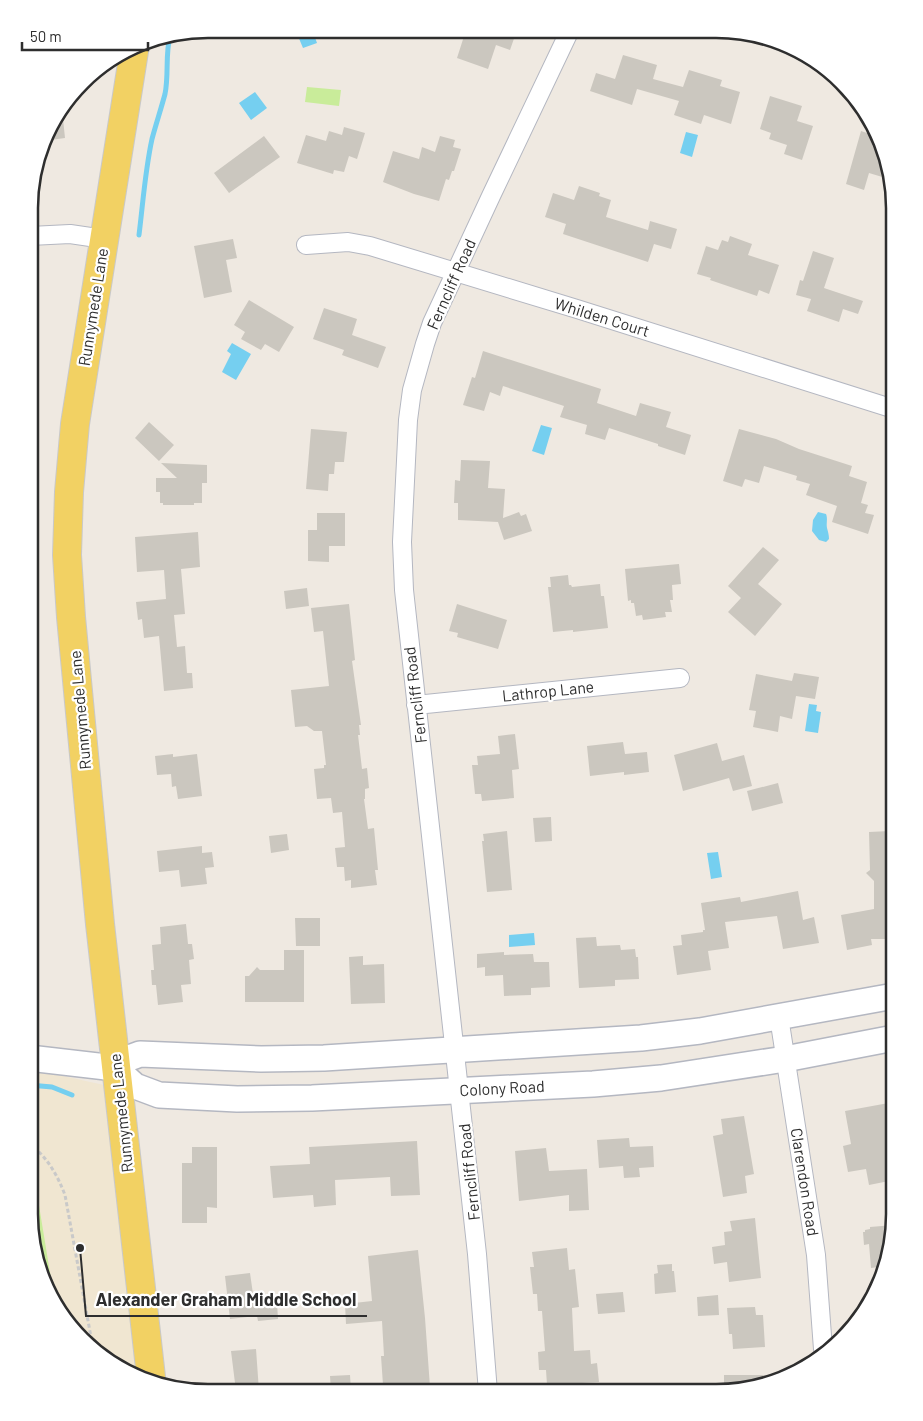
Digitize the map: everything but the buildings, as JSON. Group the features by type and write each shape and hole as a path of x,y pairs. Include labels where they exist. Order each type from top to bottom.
{"main road":[{"name":"Runnymede Lane","path":"133,54 75,424 68,492 68,560 71,617 115,1068 151,1374"}],"street":[{"name":"Ferncliff Road","path":"488,1384 483,1306 416,705 402,559 408,420 412,390 425,344 455,272 566,38"},
{"path":"38,236 74,235 104,239"},
{"name":"Whilden Court","path":"306,245 357,243 886,406"},
{"name":"Lathrop Lane","path":"416,705 680,678"},
{"path":"38,1059 115,1068 121,1061 140,1054 261,1060 324,1058 660,1037 885,998"},
{"name":"Clarendon Road","path":"779,1017 816,1255 823,1345"},
{"name":"Colony Road","path":"115,1068 135,1086 152,1094 237,1099 303,1099 628,1081 681,1076 885,1040"}],"path":[{"path":"38,1150 49,1162 65,1195 91,1337"}],"shaded area":[{"path":"38,1072 104,1085 140,1370 122,1361 104,1348 87,1334 73,1317 60,1299 50,1279 43,1258 39,1236"}],"green space":[{"path":"307,87 341,90 339,106 305,102"},
{"path":"38,1199 52,1282 43,1258 39,1236"}],"water":[{"path":"299,38 315,38 317,43 303,48"},
{"path":"255,92 267,108 251,120 239,103"},
{"path":"686,132 698,135 692,157 680,153"},
{"path":"232,343 251,354 236,380 222,372 231,354 227,351"},
{"path":"541,425 552,428 544,455 532,451"},
{"path":"818,512 827,516 829,539 826,542 819,540 812,531 813,520"},
{"path":"809,704 817,705 816,711 821,712 818,733 805,731"},
{"path":"718,852 722,877 711,879 707,853"},
{"path":"534,933 535,945 509,947 509,935"}],"waterway":[{"path":"139,235 152,139 165,94 169,42"},
{"path":"38,1086 52,1087 72,1095"}],"place":[{"name":"Alexander Graham Middle School","path":"80,1248"}]}
